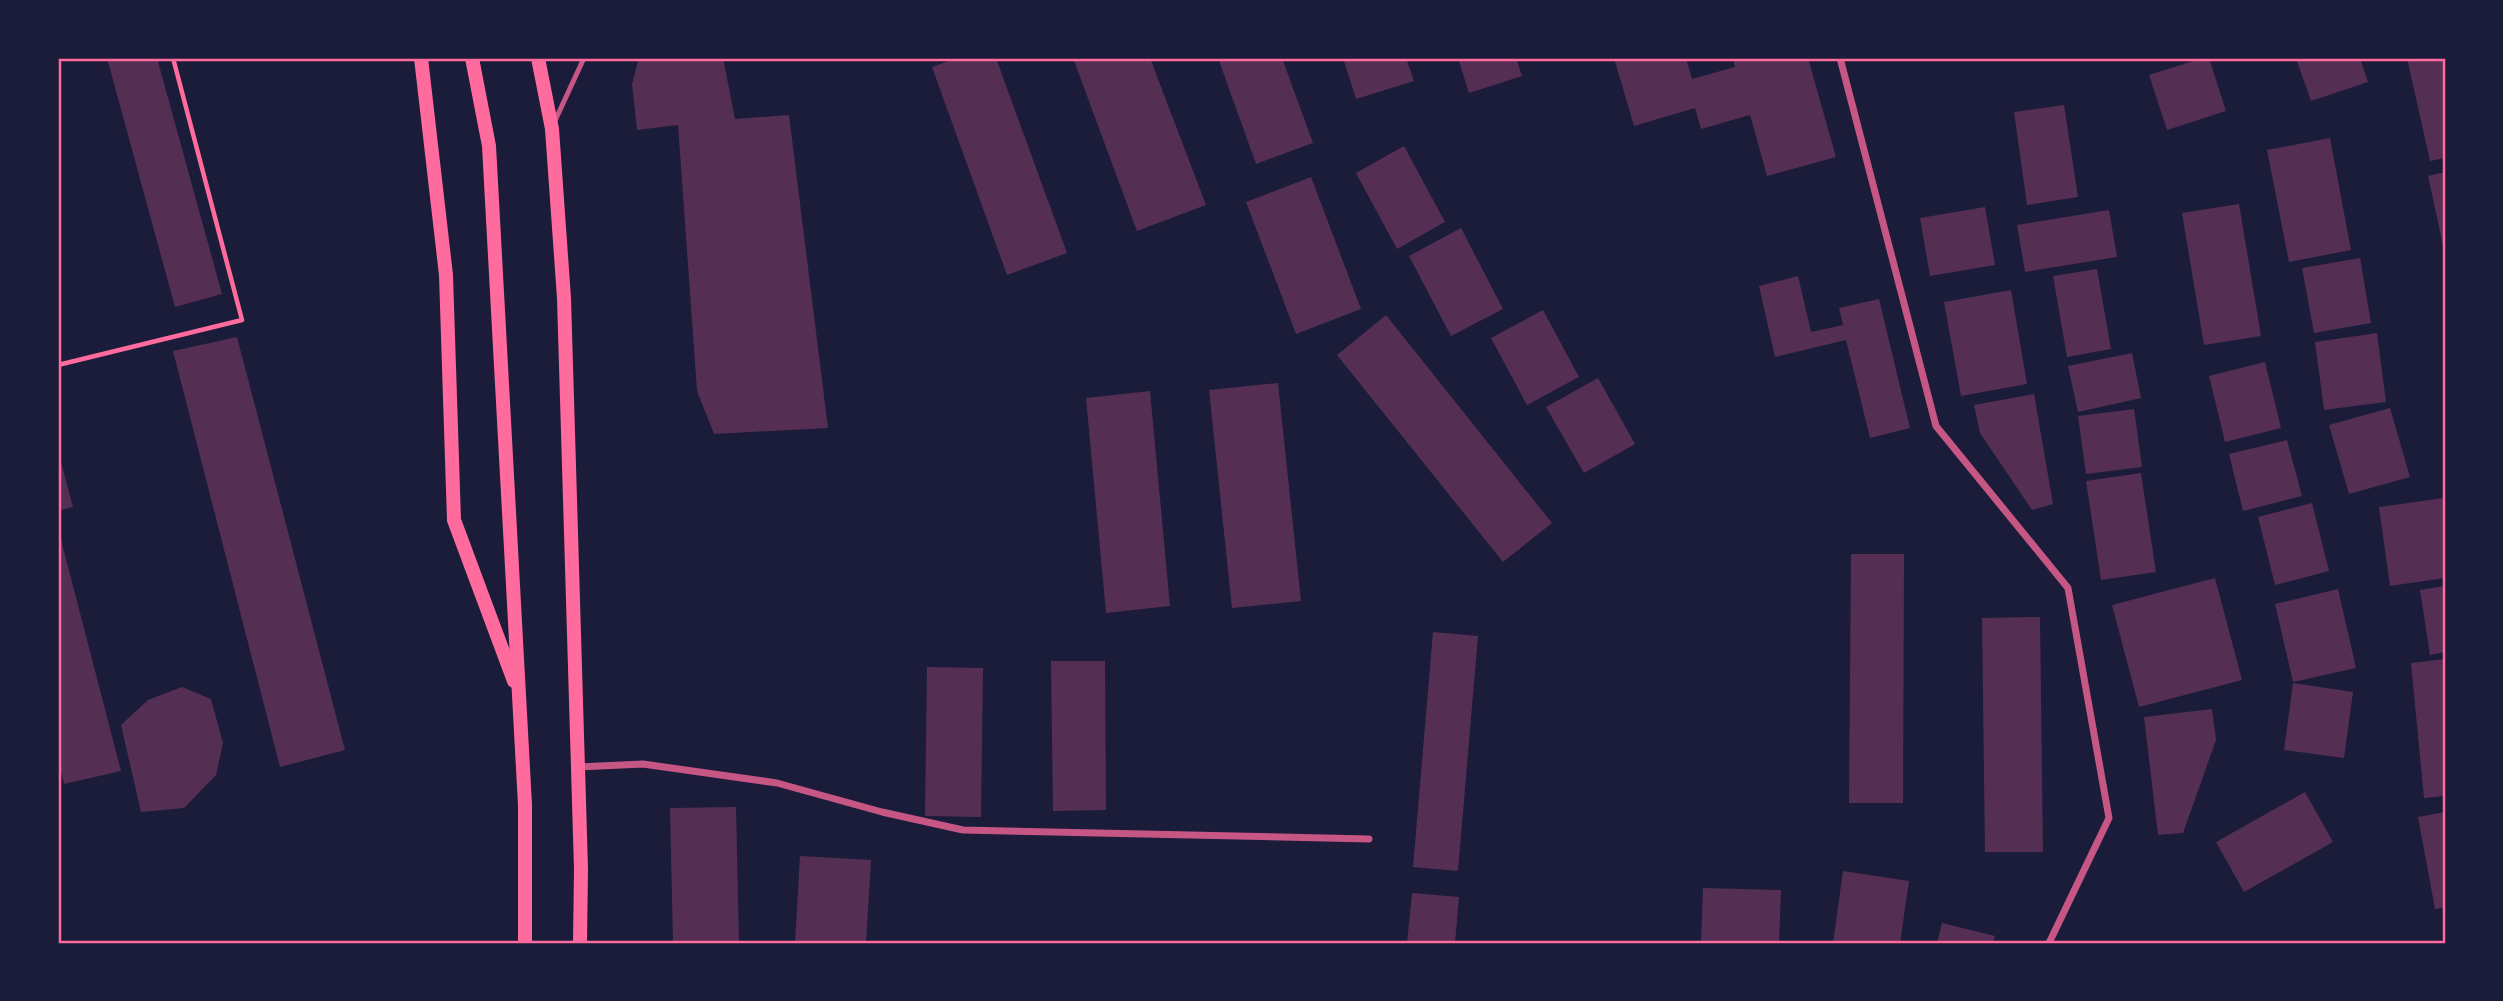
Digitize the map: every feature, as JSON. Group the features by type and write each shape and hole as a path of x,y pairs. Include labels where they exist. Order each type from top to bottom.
{"main road":[{"path":"421,58 446,275 454,520 519,694"},
{"path":"472,58 489,146 525,806 526,943"},
{"path":"538,58 552,129 564,298 578,767 580,943"}],"street":[{"path":"1840,58 1936,426 2068,588 2109,818 2049,943"},
{"path":"578,767 643,764 777,783 882,812 963,830 1369,839"}],"lane":[{"path":"552,129 584,58"}],"path":[{"path":"58,365 242,320 173,58"}],"building":[{"path":"107,58 157,58 222,294 175,307"},
{"path":"639,58 723,58 735,119 789,115 828,428 714,434 697,391 678,125 637,130 632,84"},
{"path":"957,58 996,58 1067,253 1007,275 932,67"},
{"path":"1073,58 1150,58 1206,205 1137,231"},
{"path":"1218,58 1282,58 1313,143 1256,164"},
{"path":"1343,58 1406,58 1414,81 1356,99"},
{"path":"1458,58 1516,58 1522,76 1469,93"},
{"path":"1614,58 1686,58 1692,79 1735,67 1733,58 1808,58 1836,157 1767,176 1750,115 1701,129 1695,108 1634,126"},
{"path":"2209,58 2226,111 2167,130 2149,75"},
{"path":"2296,58 2360,58 2368,82 2311,101"},
{"path":"2407,58 2445,58 2445,158 2430,161"},
{"path":"2064,105 2078,197 2027,205 2014,112"},
{"path":"2330,138 2351,250 2289,262 2267,150"},
{"path":"1404,146 1445,222 1397,249 1356,173"},
{"path":"2445,172 2445,250 2444,250 2428,176"},
{"path":"1311,177 1361,309 1296,334 1246,202"},
{"path":"2239,204 2261,336 2204,345 2182,213"},
{"path":"1985,207 1995,265 1930,276 1920,218"},
{"path":"2109,210 2117,257 2025,272 2017,225"},
{"path":"1461,228 1503,309 1451,336 1409,256"},
{"path":"2360,258 2371,323 2314,333 2302,268"},
{"path":"2097,269 2111,349 2067,357 2053,276"},
{"path":"1798,276 1811,332 1843,325 1839,308 1879,299 1910,428 1870,438 1846,340 1775,357 1759,286"},
{"path":"2011,290 2027,384 1961,396 1944,302"},
{"path":"1543,310 1579,377 1527,405 1491,338"},
{"path":"1386,315 1552,523 1503,562 1337,355"},
{"path":"2377,333 2386,402 2324,410 2315,342"},
{"path":"237,337 345,750 280,767 173,351"},
{"path":"2132,353 2141,398 2078,412 2068,366"},
{"path":"2265,362 2281,428 2225,442 2209,376"},
{"path":"1598,378 1635,444 1584,473 1546,407"},
{"path":"1278,383 1301,601 1232,608 1209,390"},
{"path":"1150,391 1170,606 1106,613 1086,398"},
{"path":"2034,394 2053,504 2032,510 1980,433 1974,405"},
{"path":"2390,408 2410,477 2349,494 2329,425"},
{"path":"2134,409 2142,467 2086,474 2078,416"},
{"path":"2287,440 2302,496 2243,511 2229,454"},
{"path":"58,451 73,507 58,511"},
{"path":"2141,473 2156,572 2101,580 2086,481"},
{"path":"2444,498 2445,578 2390,586 2379,507"},
{"path":"2312,503 2329,571 2275,585 2258,517"},
{"path":"58,528 121,771 64,784 58,760"},
{"path":"1851,554 1904,554 1903,803 1849,803"},
{"path":"2215,578 2242,680 2139,707 2112,605"},
{"path":"2445,586 2445,652 2430,655 2420,590"},
{"path":"2338,589 2356,668 2293,682 2275,604"},
{"path":"2040,617 2043,852 1985,852 1982,618"},
{"path":"1433,632 1478,636 1458,871 1413,867"},
{"path":"2445,659 2445,796 2424,798 2411,663"},
{"path":"1051,661 1105,661 1106,810 1053,811"},
{"path":"927,667 983,668 981,817 925,816"},
{"path":"2293,683 2353,692 2344,758 2284,750"},
{"path":"182,687 211,699 223,743 216,775 184,808 141,812 121,725 148,700"},
{"path":"2212,709 2216,740 2183,833 2158,835 2144,717"},
{"path":"2305,792 2333,842 2244,892 2216,842"},
{"path":"736,807 739,943 673,943 670,808"},
{"path":"2445,812 2445,907 2435,909 2418,817"},
{"path":"800,856 871,860 866,943 795,943"},
{"path":"1843,871 1909,881 1900,943 1833,943"},
{"path":"1703,888 1781,890 1779,943 1701,943"},
{"path":"1412,893 1459,897 1455,943 1407,943"},
{"path":"1942,923 1995,936 1993,943 1937,943"}]}
